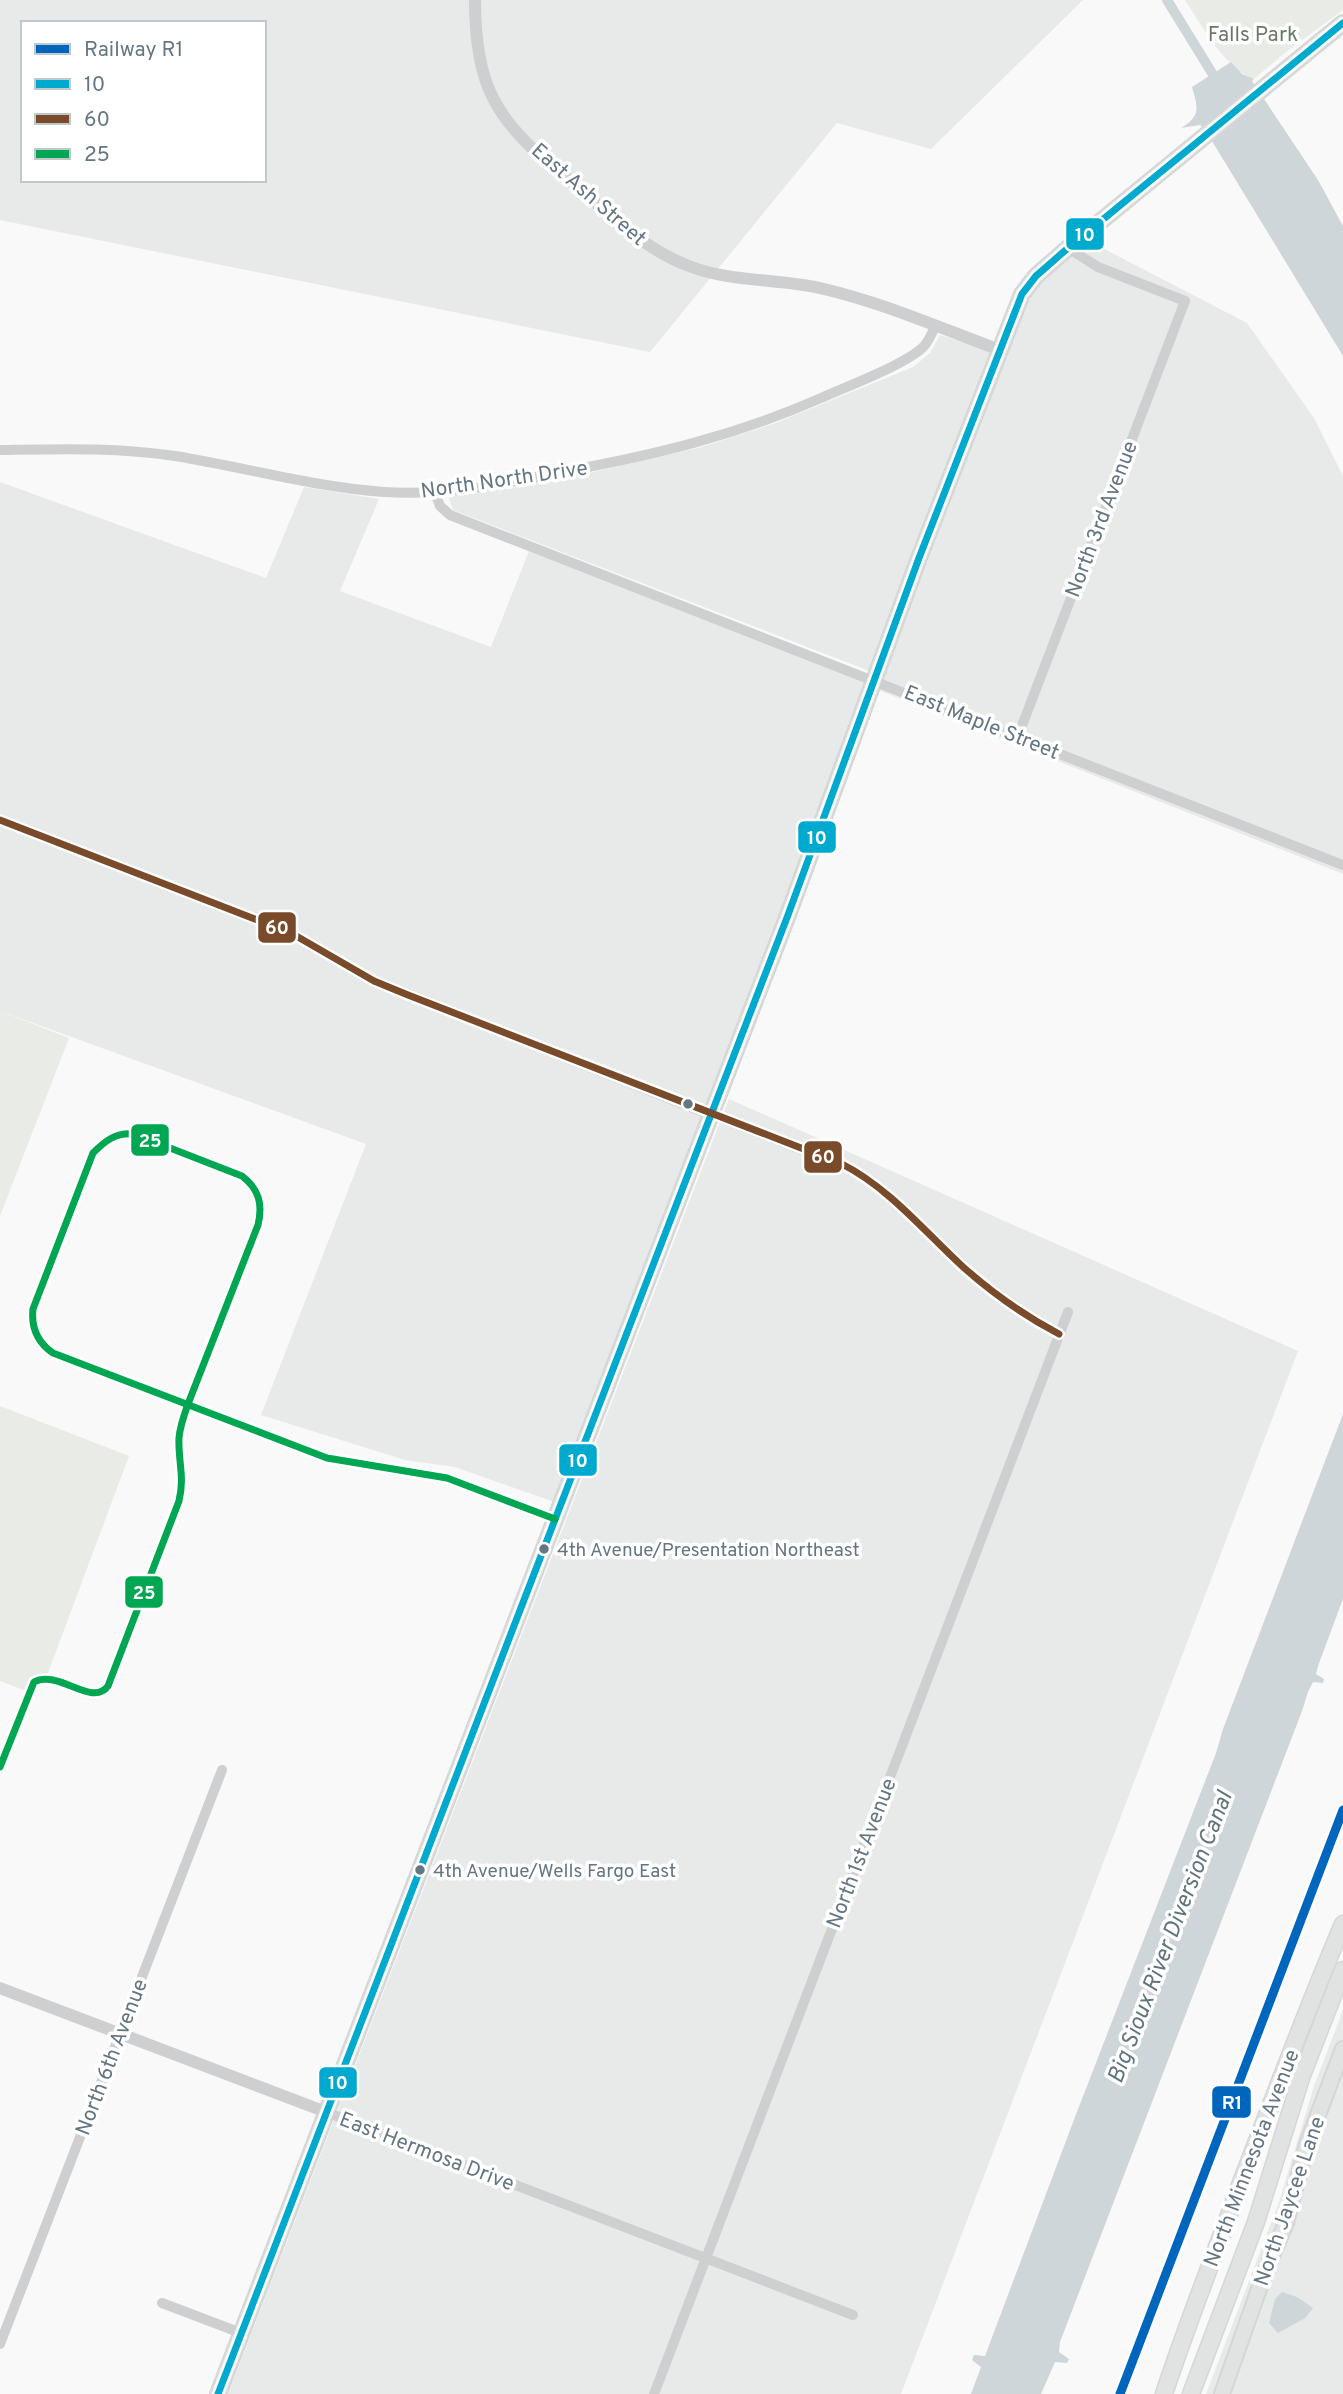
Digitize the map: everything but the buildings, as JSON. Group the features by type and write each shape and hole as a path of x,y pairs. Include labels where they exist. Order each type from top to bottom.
{"main road":[{"path":"218,2394 1027,285 1068,248 1343,23"},
{"name":"North Minnesota Avenue","path":"1164,2394 1182,2339 1260,2134 1343,1924"},
{"name":"North Minnesota Avenue","path":"1191,2394 1256,2222 1302,2075 1343,1970"},
{"name":"North Jaycee Lane","path":"1222,2394 1265,2272 1286,2223 1311,2134 1343,2049"}],"street":[{"name":"East Ash Street","path":"475,0 480,59 493,98 504,116 544,158 634,236 663,255 691,267 724,276 825,289 884,307 1000,350"},
{"name":"North 3rd Avenue","path":"1018,736 1185,301 1098,267 1068,248"},
{"name":"North North Drive","path":"0,450 135,451 357,489 435,493 520,481 648,456 739,430 796,409 908,358 925,345 935,327"},
{"name":"East Maple Street","path":"435,493 440,506 450,515 1343,864"},
{"path":"0,820 263,921 306,940 374,981 399,992 856,1171 880,1188 979,1280 1040,1324 1059,1334"},
{"path":"0,1767 34,1682 46,1678 95,1694 106,1690 108,1686 179,1501 183,1485 179,1436 188,1404 261,1214 259,1194 242,1175 134,1134 126,1133 107,1139 93,1153 33,1309 31,1322 44,1347 53,1353 188,1404 327,1458 447,1478 555,1519"},
{"name":"North 1st Avenue","path":"654,2394 1068,1312"},
{"name":"North 6th Avenue","path":"0,2344 222,1770"},
{"name":"East Hermosa Drive","path":"0,1988 853,2315"},
{"path":"162,2303 241,2333"}],"shaded area":[{"path":"0,0 1083,0 931,149 837,123 650,352 0,220"},
{"path":"1089,241 1247,323 1314,418 1343,476 1343,874 878,690 1031,292"},
{"path":"940,335 993,352 872,672 453,510 448,495 589,473 698,448 773,424 913,367 930,353"},
{"path":"0,482 266,578 304,487 379,499 340,591 491,647 529,551 867,684 554,1502 455,1467 405,1460 261,1415 366,1144 0,1011"},
{"path":"729,1099 1298,1351 901,2394 228,2394"},
{"path":"1343,2010 1343,2394 1206,2394 1279,2202 1314,2086"}],"green space":[{"name":"Falls Park","path":"1185,0 1343,0 1343,10 1254,79 1244,74 1224,56"},
{"path":"0,1011 69,1038 0,1216"},
{"path":"0,1406 129,1456 46,1678 29,1692 0,1681"}],"water":[{"path":"1231,62 1242,74 1254,79 1252,81 1318,180 1343,226 1343,356 1204,128 1200,125 1181,128 1195,115 1196,101 1192,87"},
{"path":"1343,1414 1343,1599 1316,1674 1324,1679 1323,1683 1313,1682 1308,1692 1060,2342 1059,2352 1069,2359 1067,2363 1055,2362 1041,2394 971,2394 981,2367 972,2360 974,2355 985,2356"},
{"path":"1282,2292 1297,2297 1313,2308 1305,2318 1278,2333 1269,2323 1275,2299"}],"waterway":[{"name":"Big Sioux River Diversion Canal","path":"1167,0 1220,86"}],"rail line":[{"name":"R1","path":"1120,2394 1343,1810"}],"transit line":[{"name":"10","path":"218,2394 788,915 919,558 1022,294 1036,276 1068,248 1343,23"},
{"name":"60","path":"0,820 291,933 374,981 408,995 842,1164 891,1198 985,1285 1059,1334"},
{"name":"25","path":"0,1767 34,1682 54,1680 93,1693 101,1692 108,1686 179,1501 179,1438 185,1412 187,1408 188,1404 258,1225 260,1204 256,1192 242,1176 134,1134 116,1136 93,1153 33,1309 36,1334 47,1349 53,1353 327,1458 447,1478 555,1519"}],"place":[{"name":"4th Avenue/Presentation Northeast","path":"544,1549"},
{"name":"4th Avenue/Wells Fargo East","path":"420,1870"}]}
